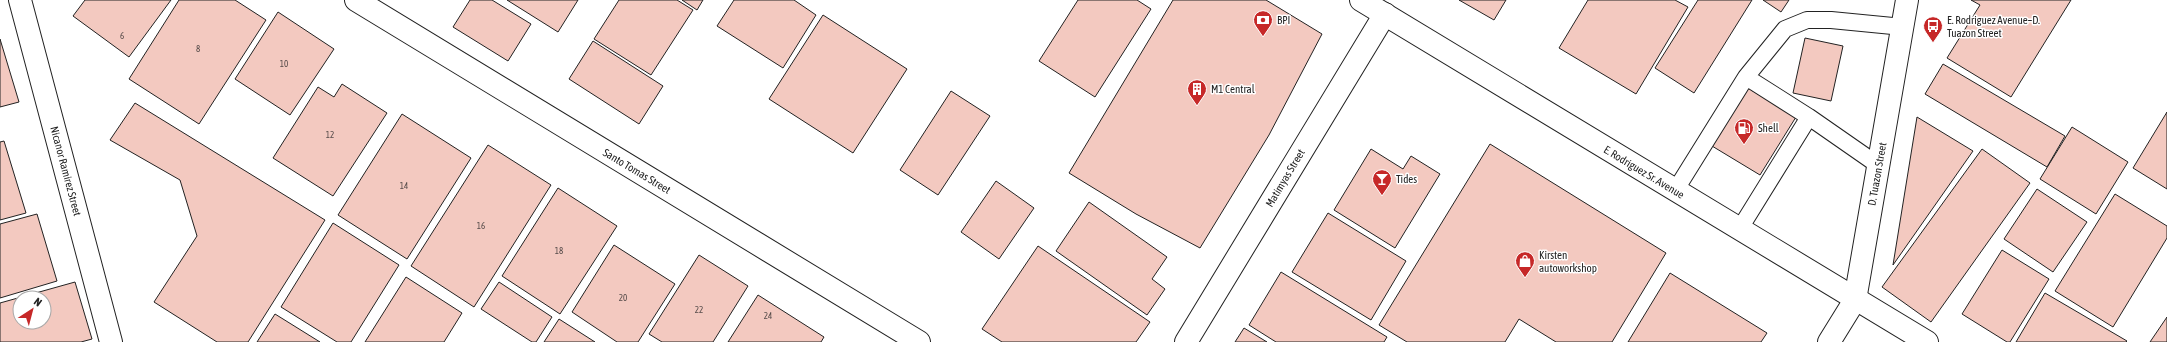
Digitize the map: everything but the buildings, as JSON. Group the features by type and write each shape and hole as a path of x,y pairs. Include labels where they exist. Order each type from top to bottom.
{"street":[{"name":"Nicanor Ramirez Street","path":"20,0 111,342"},
{"name":"Santo Tomas Street","path":"356,0 919,342"},
{"name":"E. Rodriguez Sr. Avenue","path":"1361,0 1854,300 1927,342"},
{"name":"D. Tuazon Street","path":"1829,342 1854,300 1907,0"},
{"name":"Matimyas Street","path":"1186,342 1385,14"}],"lane":[{"path":"1675,191 1746,77 1785,29 1807,20 1831,20 1903,27"},
{"path":"1746,77 1809,116 1878,165"},
{"path":"1739,230 1809,116"}],"place":[{"name":"BPI","path":"1263,37"},
{"name":"E. Rodriguez Avenue–D. Tuazon Street","path":"1933,43"},
{"name":"M1 Central","path":"1197,106"},
{"name":"Shell","path":"1744,145"},
{"name":"Tides","path":"1382,196"},
{"name":"Kirsten autoworkshop","path":"1525,278"}]}
